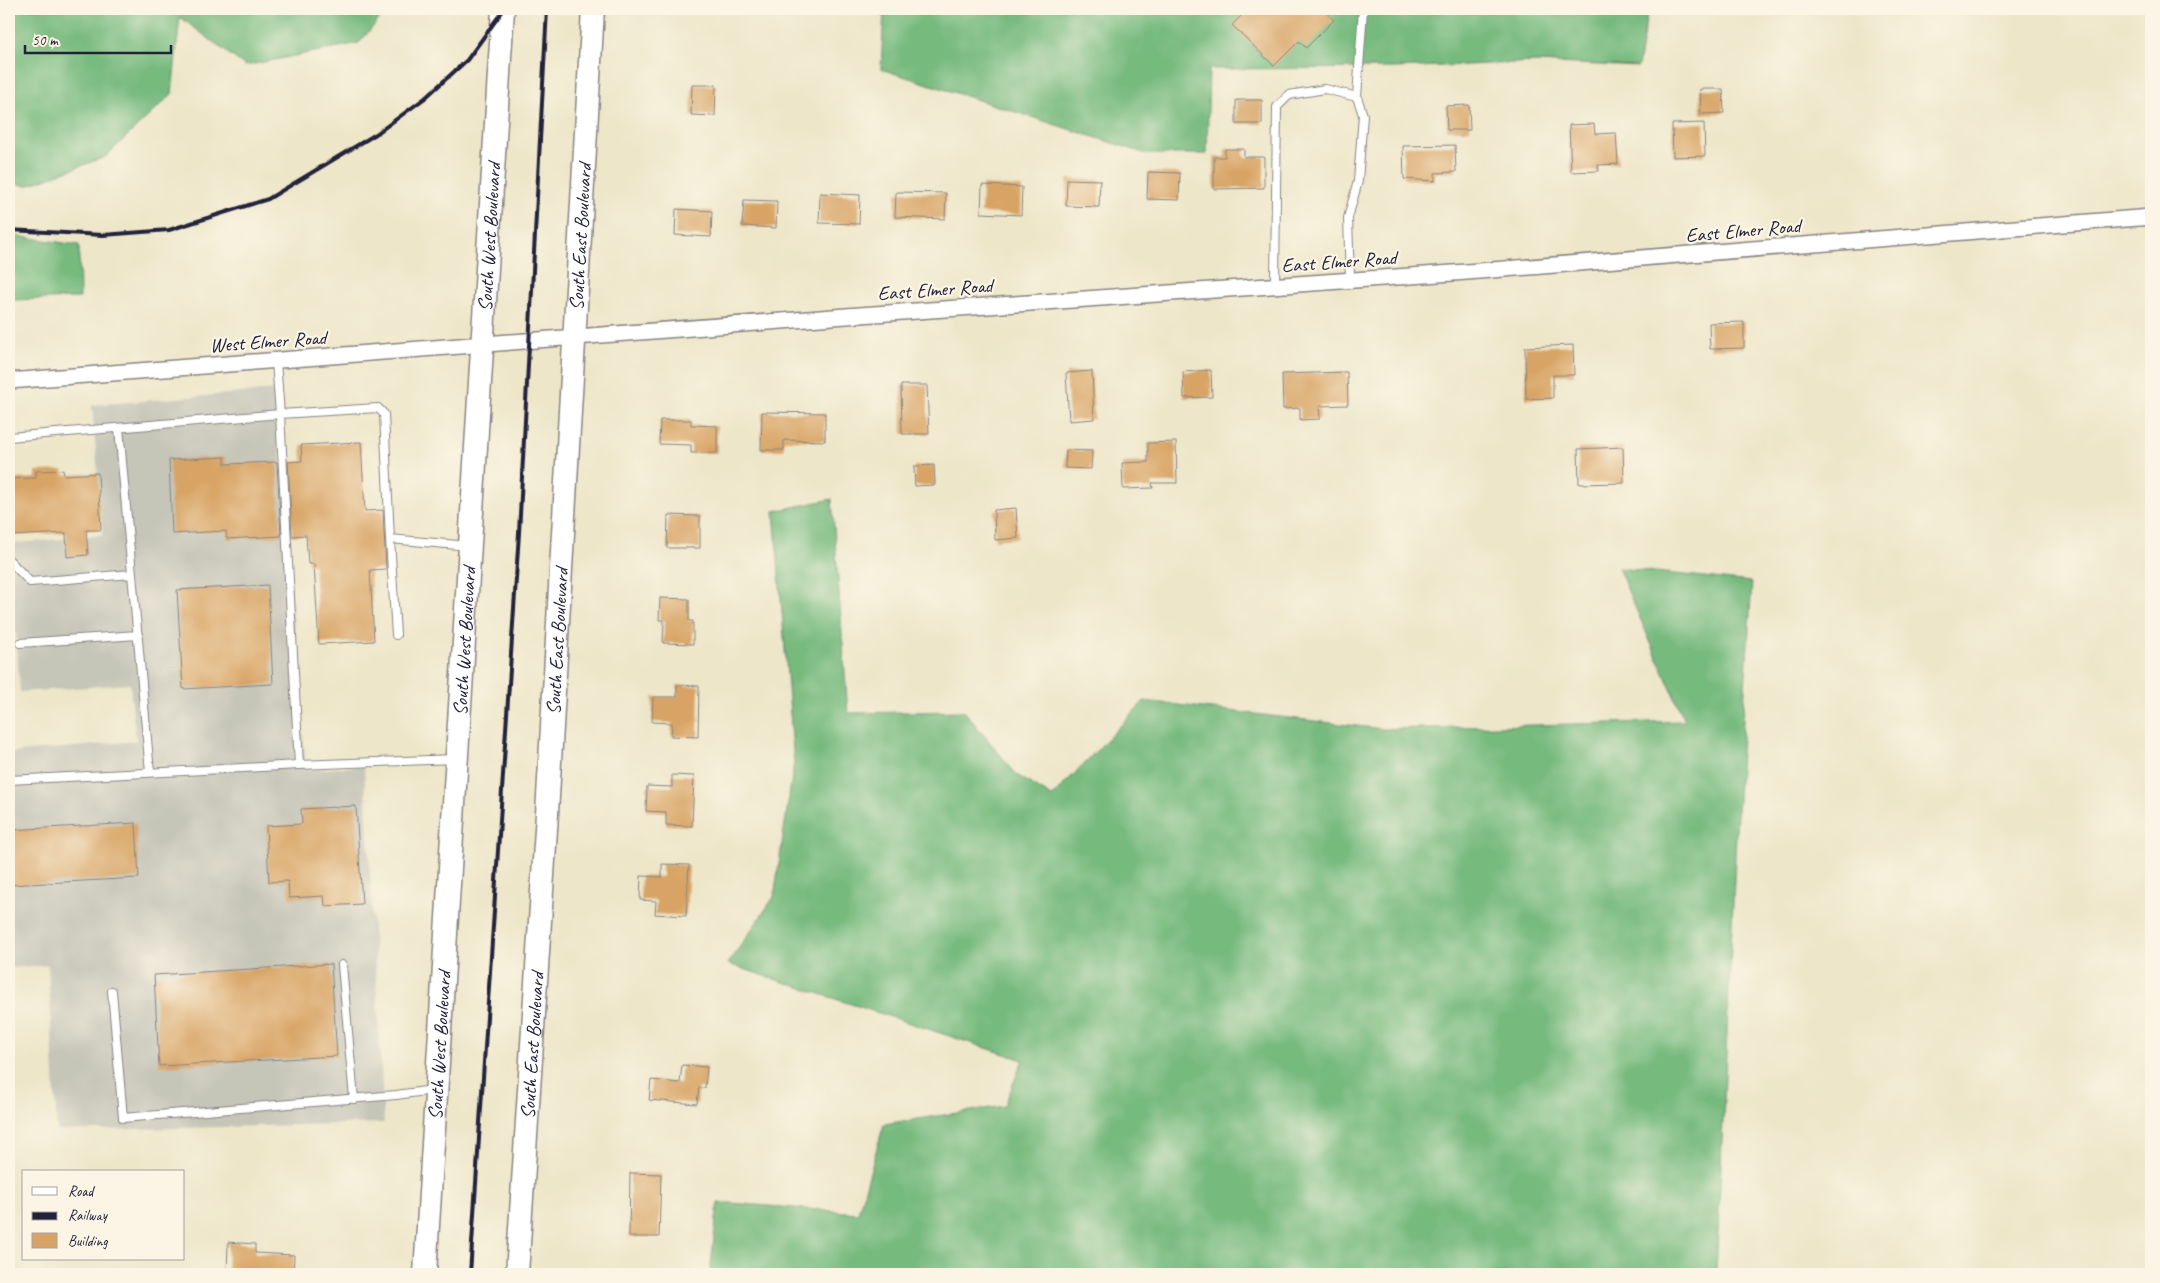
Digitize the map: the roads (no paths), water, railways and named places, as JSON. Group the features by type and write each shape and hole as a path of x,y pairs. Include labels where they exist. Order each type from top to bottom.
{"main road":[{"name":"South West Boulevard","path":"425,1274 502,9"},
{"name":"South East Boulevard","path":"517,1274 575,338 593,9"}],"street":[{"name":"East Elmer Road","path":"530,341 846,316 1275,286 2151,217"},
{"name":"West Elmer Road","path":"9,381 129,370 276,361 530,341"}],"lane":[{"path":"1350,280 1348,218 1358,181 1363,114 1357,97 1363,9"},
{"path":"1275,286 1277,107 1289,95 1324,89 1357,97"},
{"path":"276,361 299,764"},
{"path":"9,437 280,414 378,408 384,414 396,635"},
{"path":"119,428 150,772"},
{"path":"390,539 470,546"},
{"path":"9,560 30,582 132,574"},
{"path":"20,643 138,635"},
{"path":"9,780 299,764 457,759"},
{"path":"342,965 354,1099"},
{"path":"112,991 124,1118 354,1099 436,1090"}],"railway":[{"path":"9,230 103,235 169,230 268,199 376,134 425,98 467,60 504,9"},
{"path":"470,1274 519,533 547,9"}]}
